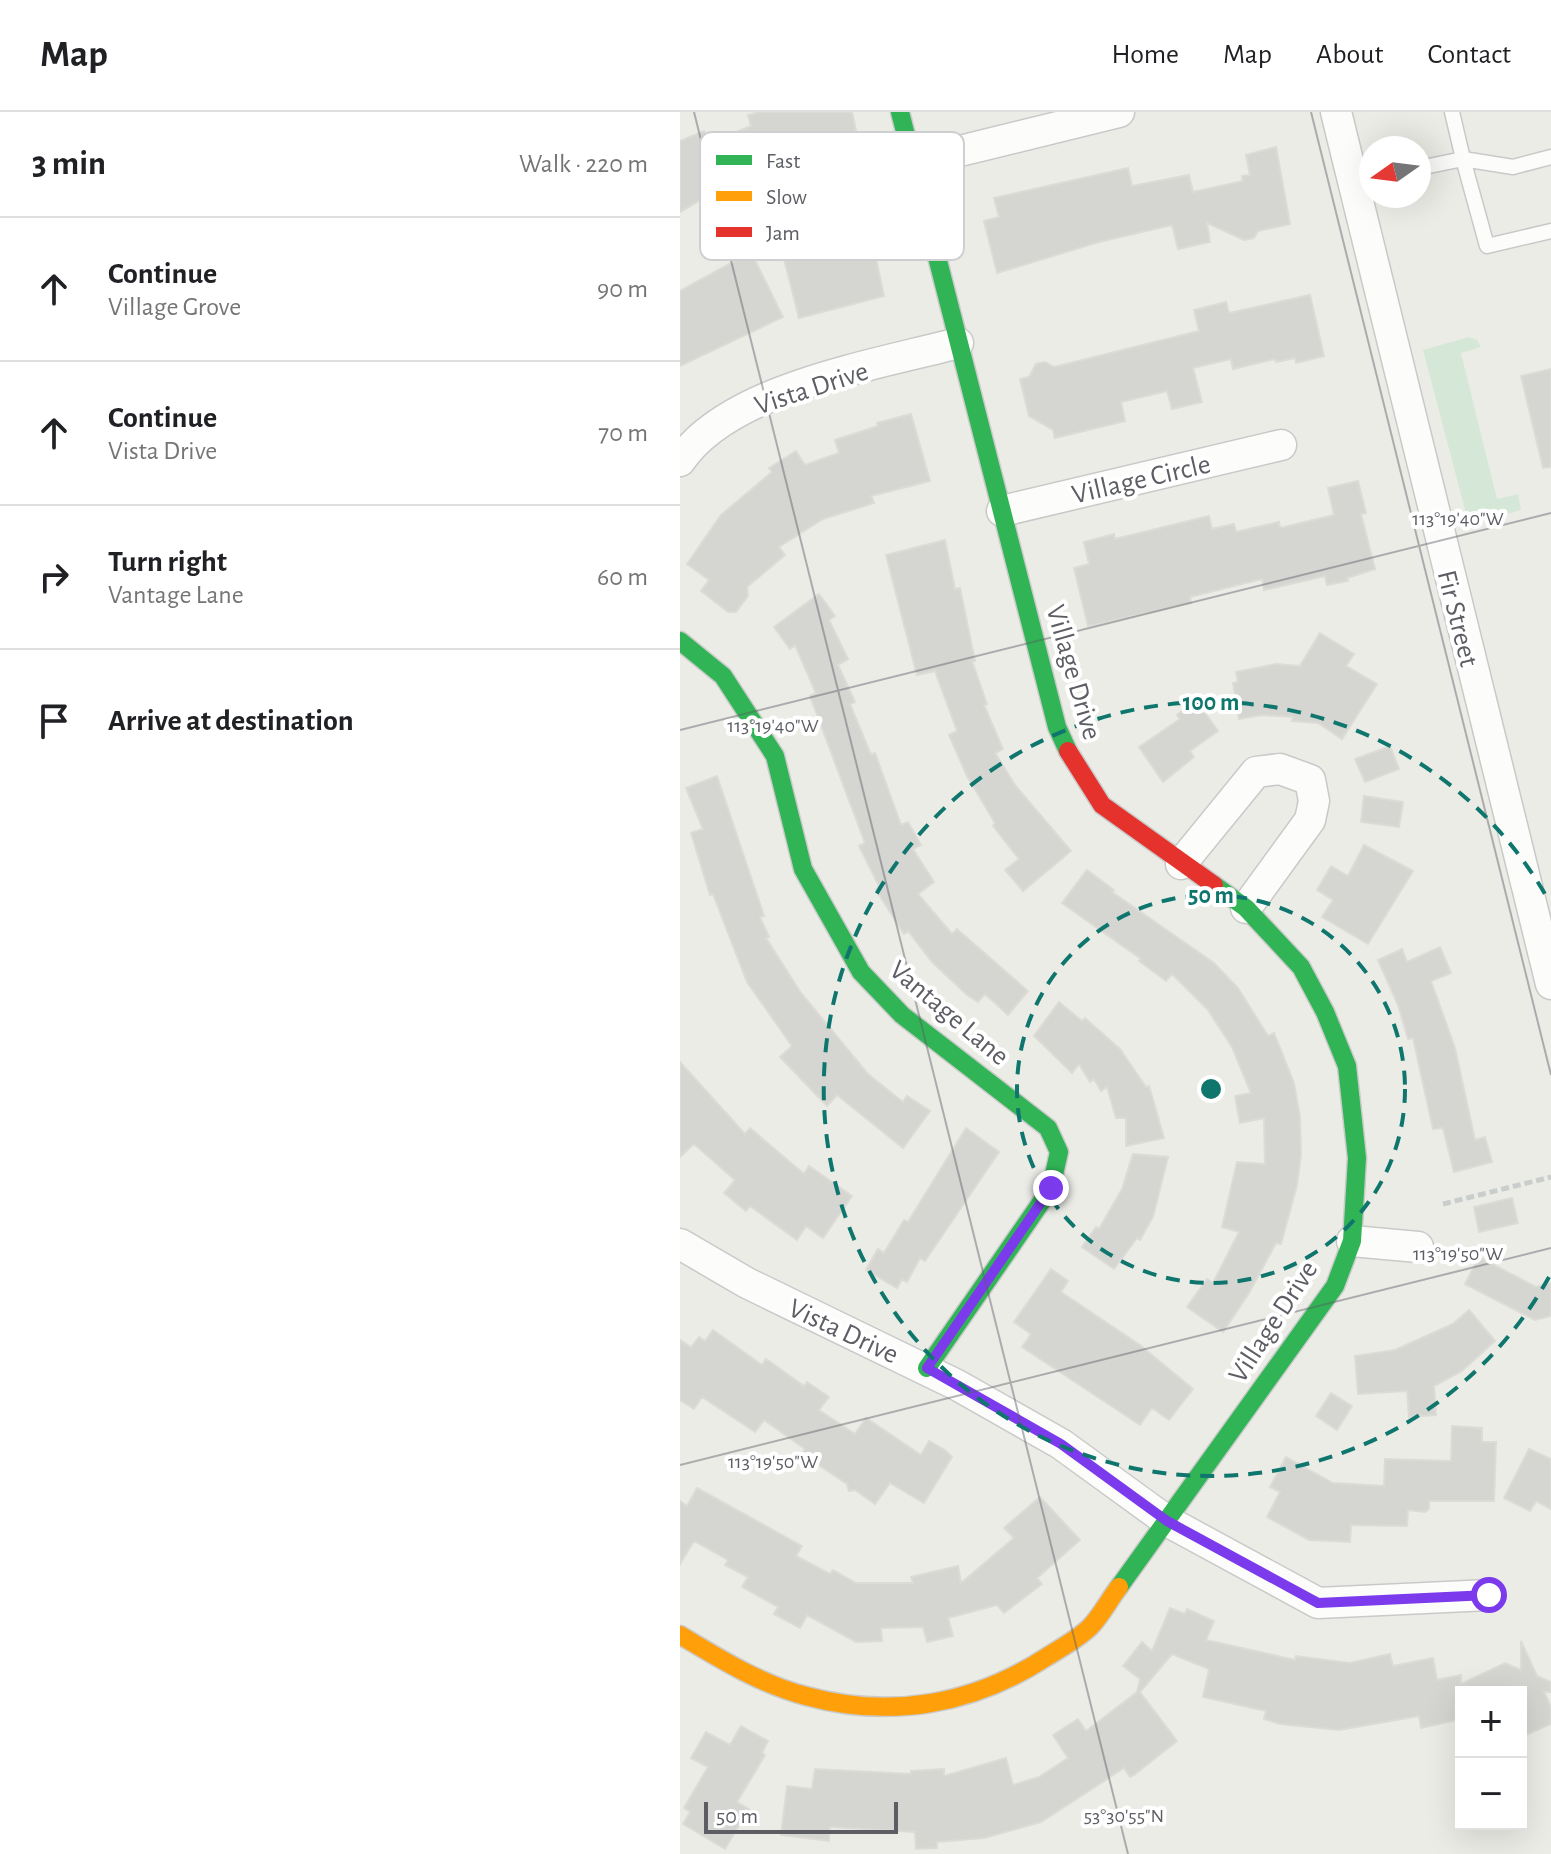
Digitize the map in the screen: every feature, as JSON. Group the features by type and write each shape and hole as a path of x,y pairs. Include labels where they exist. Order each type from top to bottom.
{"street":[{"name":"Village Drive","path":"900,112 904,132"},
{"path":"964,150 1119,112"},
{"name":"Fir Street","path":"1336,112 1359,170"},
{"name":"Fir Street","path":"1370,208 1551,984"},
{"name":"Village Drive","path":"684,1647 804,1699 849,1707 937,1705 977,1693 1011,1678 1090,1627 1335,1286 1352,1241 1357,1158 1347,1066 1325,1012 1301,967 1246,908 1102,805 1077,770 1057,727 936,260"},
{"name":"Vista Drive","path":"680,461 722,419 775,394 958,343"},
{"name":"Village Circle","path":"1002,511 1281,445"},
{"name":"Vantage Lane","path":"680,641 723,676 775,756 803,869 861,972 902,1015 1048,1128 1059,1152 1051,1188 927,1368"},
{"path":"1181,864 1256,772 1280,769 1310,780 1314,801 1310,820 1246,908"},
{"path":"1352,1241 1418,1247"},
{"name":"Vista Drive","path":"680,1244 816,1318 927,1368 1061,1444 1167,1521 1318,1603 1489,1595"}],"lane":[{"path":"1452,112 1487,246 1551,231"},
{"path":"1431,166 1463,159 1513,167 1551,157"}],"path":[{"path":"1443,1204 1551,1177"}],"green space":[{"path":"1469,337 1477,340 1481,347 1461,353 1497,499 1518,494 1521,510 1469,525 1423,350"}],"building":[{"path":"760,112 852,112 856,132 737,132 751,126 748,115"},
{"path":"700,133 700,200 680,212 680,141"},
{"path":"1276,147 1290,224 1258,231 1254,238 1244,240 1207,223 1210,242 1178,249 1172,225 1099,242 997,273 984,221 999,217 994,198 1128,168 1132,186 1189,175 1193,192 1243,181 1242,176 1250,175 1246,155"},
{"path":"736,260 755,260 783,317 680,366 680,291"},
{"path":"784,260 876,260 884,296 799,318"},
{"path":"1310,295 1324,356 1296,363 1295,358 1276,362 1275,359 1233,369 1231,359 1193,368 1202,402 1172,409 1167,391 1121,402 1125,421 1055,438 1053,430 1029,416 1020,379 1029,377 1036,364 1045,362 1054,367 1199,331 1194,310 1226,302 1229,313"},
{"path":"1551,369 1551,467 1543,468 1521,376"},
{"path":"911,414 930,481 871,496 874,503 823,519 779,547 785,555 747,587 748,596 736,612 728,612 701,591 709,580 687,564 721,515 772,472 769,468 796,451 805,465 839,453 835,440 878,426 877,423"},
{"path":"1358,481 1366,513 1361,514 1375,569 1347,578 1348,581 1327,585 1325,576 1264,590 1262,579 1190,597 1191,603 1088,626 1074,568 1089,564 1084,542 1114,534 1115,539 1209,516 1212,529 1234,524 1236,532 1279,522 1280,528 1334,515 1328,488"},
{"path":"945,540 955,589 960,588 975,661 972,661 987,704 984,705 1003,749 995,753 1015,785 1071,851 1023,891 1005,870 1019,859 993,826 995,823 967,776 949,735 957,731 935,671 917,675 886,555"},
{"path":"819,594 835,616 829,620 848,659 838,665 855,702 850,704 871,755 875,753 901,825 908,822 921,845 913,849 934,882 918,894 952,934 957,929 1028,991 1008,1015 985,994 978,1002 967,995 932,962 908,931 904,934 876,890 879,886 859,846 865,843 810,696 816,693 795,645 790,649 774,627"},
{"path":"1320,633 1354,654 1346,666 1377,684 1342,739 1318,723 1292,721 1293,717 1262,715 1239,719 1233,683 1238,682 1236,672 1276,664 1300,666"},
{"path":"1196,700 1218,731 1190,751 1194,757 1163,782 1139,747 1180,719 1177,715"},
{"path":"1390,746 1399,769 1365,782 1355,759"},
{"path":"717,776 764,916 760,917 769,937 766,938 801,993 868,1074 903,1102 907,1096 930,1111 903,1148 837,1095 827,1106 780,1057 792,1046 747,982 713,894 710,895 691,833 703,829 686,788"},
{"path":"1364,796 1403,802 1399,827 1361,822"},
{"path":"1364,845 1413,871 1368,944 1322,917 1333,900 1317,890 1331,866 1348,876"},
{"path":"1087,870 1114,890 1112,892 1214,963 1238,988 1268,1036 1274,1033 1294,1083 1300,1117 1301,1155 1297,1185 1281,1244 1276,1243 1223,1332 1187,1307 1207,1279 1213,1283 1239,1232 1222,1227 1237,1162 1265,1164 1264,1118 1240,1123 1235,1096 1251,1093 1232,1047 1208,1010 1172,974 1166,981 1139,961 1141,959 1062,903"},
{"path":"1440,947 1451,973 1431,981 1455,1048 1475,1140 1485,1137 1492,1162 1454,1172 1443,1128 1433,1129 1413,1038 1408,1039 1398,1005 1378,960 1402,949 1407,962"},
{"path":"1059,1002 1082,1021 1085,1018 1120,1049 1146,1087 1149,1086 1164,1138 1126,1146 1126,1118 1116,1118 1107,1087 1101,1091 1094,1079 1090,1082 1079,1064 1072,1073 1034,1036"},
{"path":"680,1062 745,1134 750,1128 804,1174 809,1166 852,1196 823,1238 806,1226 797,1240 750,1206 746,1211 724,1193 735,1180 694,1144 680,1157"},
{"path":"966,1128 999,1152 925,1261 920,1258 907,1282 902,1279 897,1288 866,1270 878,1249 884,1253 904,1220 908,1222"},
{"path":"1133,1154 1168,1157 1153,1217 1140,1240 1137,1238 1114,1269 1082,1247 1096,1227 1099,1229 1122,1189"},
{"path":"1512,1198 1518,1223 1479,1232 1474,1207"},
{"path":"1479,1257 1536,1287 1551,1283 1551,1316 1535,1320 1465,1284"},
{"path":"1051,1269 1068,1281 1061,1292 1140,1345 1193,1389 1169,1420 1152,1408 1140,1425 1022,1347 1031,1334 1014,1322"},
{"path":"1469,1310 1495,1341 1462,1371 1434,1386 1436,1415 1409,1417 1407,1391 1358,1394 1355,1356 1395,1350 1453,1324"},
{"path":"713,1330 762,1365 766,1359 804,1386 807,1382 829,1397 819,1410 855,1434 866,1418 921,1455 929,1441 945,1450 952,1457 924,1503 890,1483 875,1504 855,1490 849,1491 847,1484 802,1454 805,1449 764,1420 755,1432 702,1397 694,1409 680,1400 680,1340 691,1347 699,1337 705,1341"},
{"path":"1331,1393 1352,1406 1337,1430 1316,1416"},
{"path":"1452,1426 1482,1428 1482,1442 1496,1442 1494,1501 1429,1501 1429,1509 1425,1512 1408,1510 1407,1526 1351,1525 1350,1542 1309,1540 1267,1517 1280,1492 1270,1487 1286,1457 1333,1483 1384,1486 1385,1459 1451,1461"},
{"path":"1529,1449 1551,1459 1551,1509 1536,1501 1530,1511 1504,1498"},
{"path":"697,1488 802,1546 796,1556 830,1574 833,1570 856,1583 913,1583 911,1577 958,1566 961,1583 1014,1538 1004,1528 1040,1497 1080,1540 1037,1578 1042,1584 1004,1613 997,1605 948,1618 953,1636 927,1642 923,1627 881,1628 882,1641 856,1642 807,1615 800,1628 774,1614 778,1607 742,1587 748,1577 725,1565 728,1560 694,1541 680,1564 680,1501 687,1506"},
{"path":"1170,1608 1185,1614 1187,1609 1214,1621 1206,1640 1295,1660 1296,1656 1350,1663 1390,1654 1393,1666 1433,1658 1437,1680 1461,1675 1461,1684 1505,1663 1521,1670 1521,1641 1537,1676 1551,1682 1551,1692 1544,1692 1551,1707 1551,1724 1527,1734 1527,1686 1455,1686 1455,1720 1421,1728 1419,1716 1339,1730 1280,1724 1264,1719 1266,1711 1203,1697 1209,1669 1172,1654 1140,1692 1177,1741 1134,1775 1130,1777 1124,1768 1041,1822 984,1838 937,1842 937,1848 916,1849 915,1832 830,1827 829,1841 781,1835 787,1786 812,1789 815,1769 911,1774 911,1771 944,1769 944,1776 1006,1758 1013,1785 1039,1777 1068,1758 1053,1735 1078,1719 1086,1731 1137,1692 1140,1679 1123,1666 1142,1642 1152,1651"},
{"path":"741,1726 768,1741 762,1753 765,1755 737,1802 749,1809 725,1849 683,1824 690,1812 684,1808 708,1767 691,1758 706,1732 730,1745"}],"traffic: fast":[{"path":"900,112 905,132"},
{"path":"938,260 1057,727 1068,751"},
{"path":"680,641 723,676 775,756 803,869 861,972 902,1015 1048,1128 1059,1152 1051,1188 927,1368"},
{"path":"1119,1587 1335,1286 1352,1241 1357,1158 1347,1066 1325,1012 1301,967 1246,908 1214,885"}],"traffic: slow":[{"path":"680,1635 756,1678 806,1696 869,1706 930,1703 989,1687 1045,1658 1090,1627 1119,1587"}],"traffic: jam":[{"path":"1068,751 1102,805 1214,885"}],"route":[{"path":"1051,1188 927,1368 1061,1444 1167,1521 1318,1603 1489,1595"}]}
